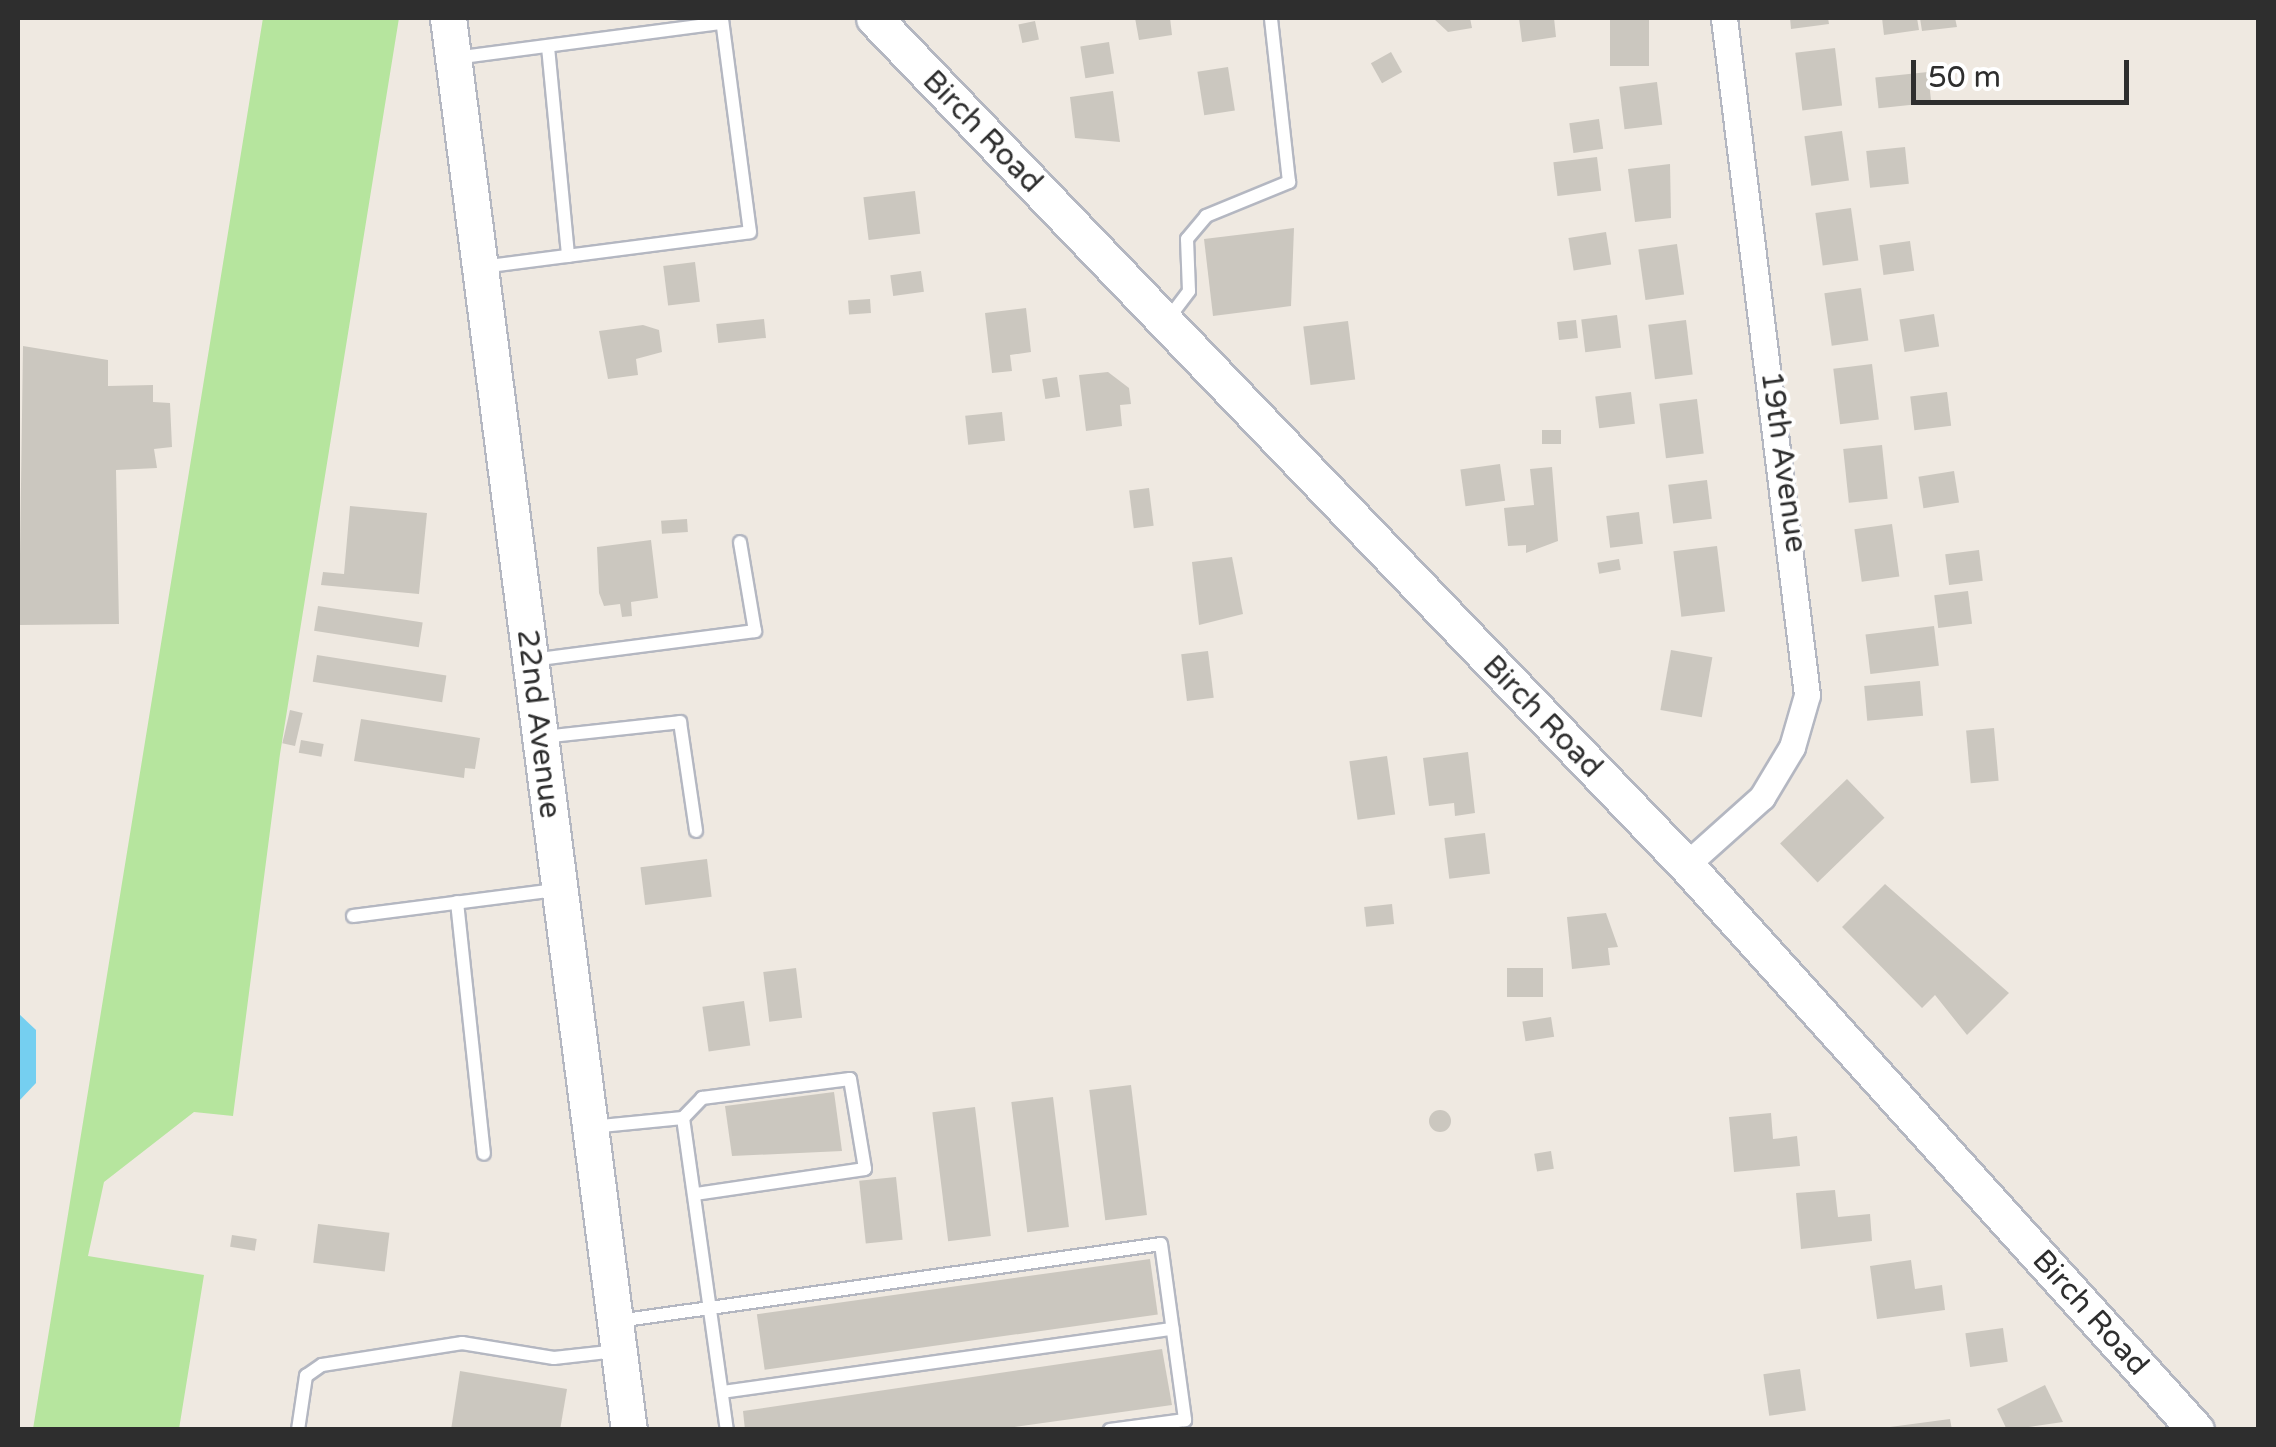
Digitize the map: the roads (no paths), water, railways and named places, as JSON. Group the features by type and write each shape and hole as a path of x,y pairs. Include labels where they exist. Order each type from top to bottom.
{"street":[{"name":"22nd Avenue","path":"448,18 629,1430"},
{"name":"Birch Road","path":"874,18 1686,865 2181,1425"},
{"name":"19th Avenue","path":"1686,865 1770,785 1807,695 1724,18"}],"lane":[{"path":"1164,324 1189,291 1187,239 1206,216 1289,182 1272,18"},
{"path":"453,59 722,20 750,232 480,267"},
{"path":"548,46 568,256"},
{"path":"530,660 755,631 740,542"},
{"path":"540,737 680,722 696,831"},
{"path":"352,916 560,889"},
{"path":"457,902 484,1154"},
{"path":"590,1128 683,1118 702,1098 850,1079 865,1169 695,1194"},
{"path":"683,1118 727,1430"},
{"path":"298,1430 306,1376 322,1365 462,1342 554,1358 711,1308 1161,1244 1185,1420 1110,1430"},
{"path":"722,1392 1173,1329"}],"water":[{"path":"18,1013 36,1030 36,1083 18,1102"}]}
